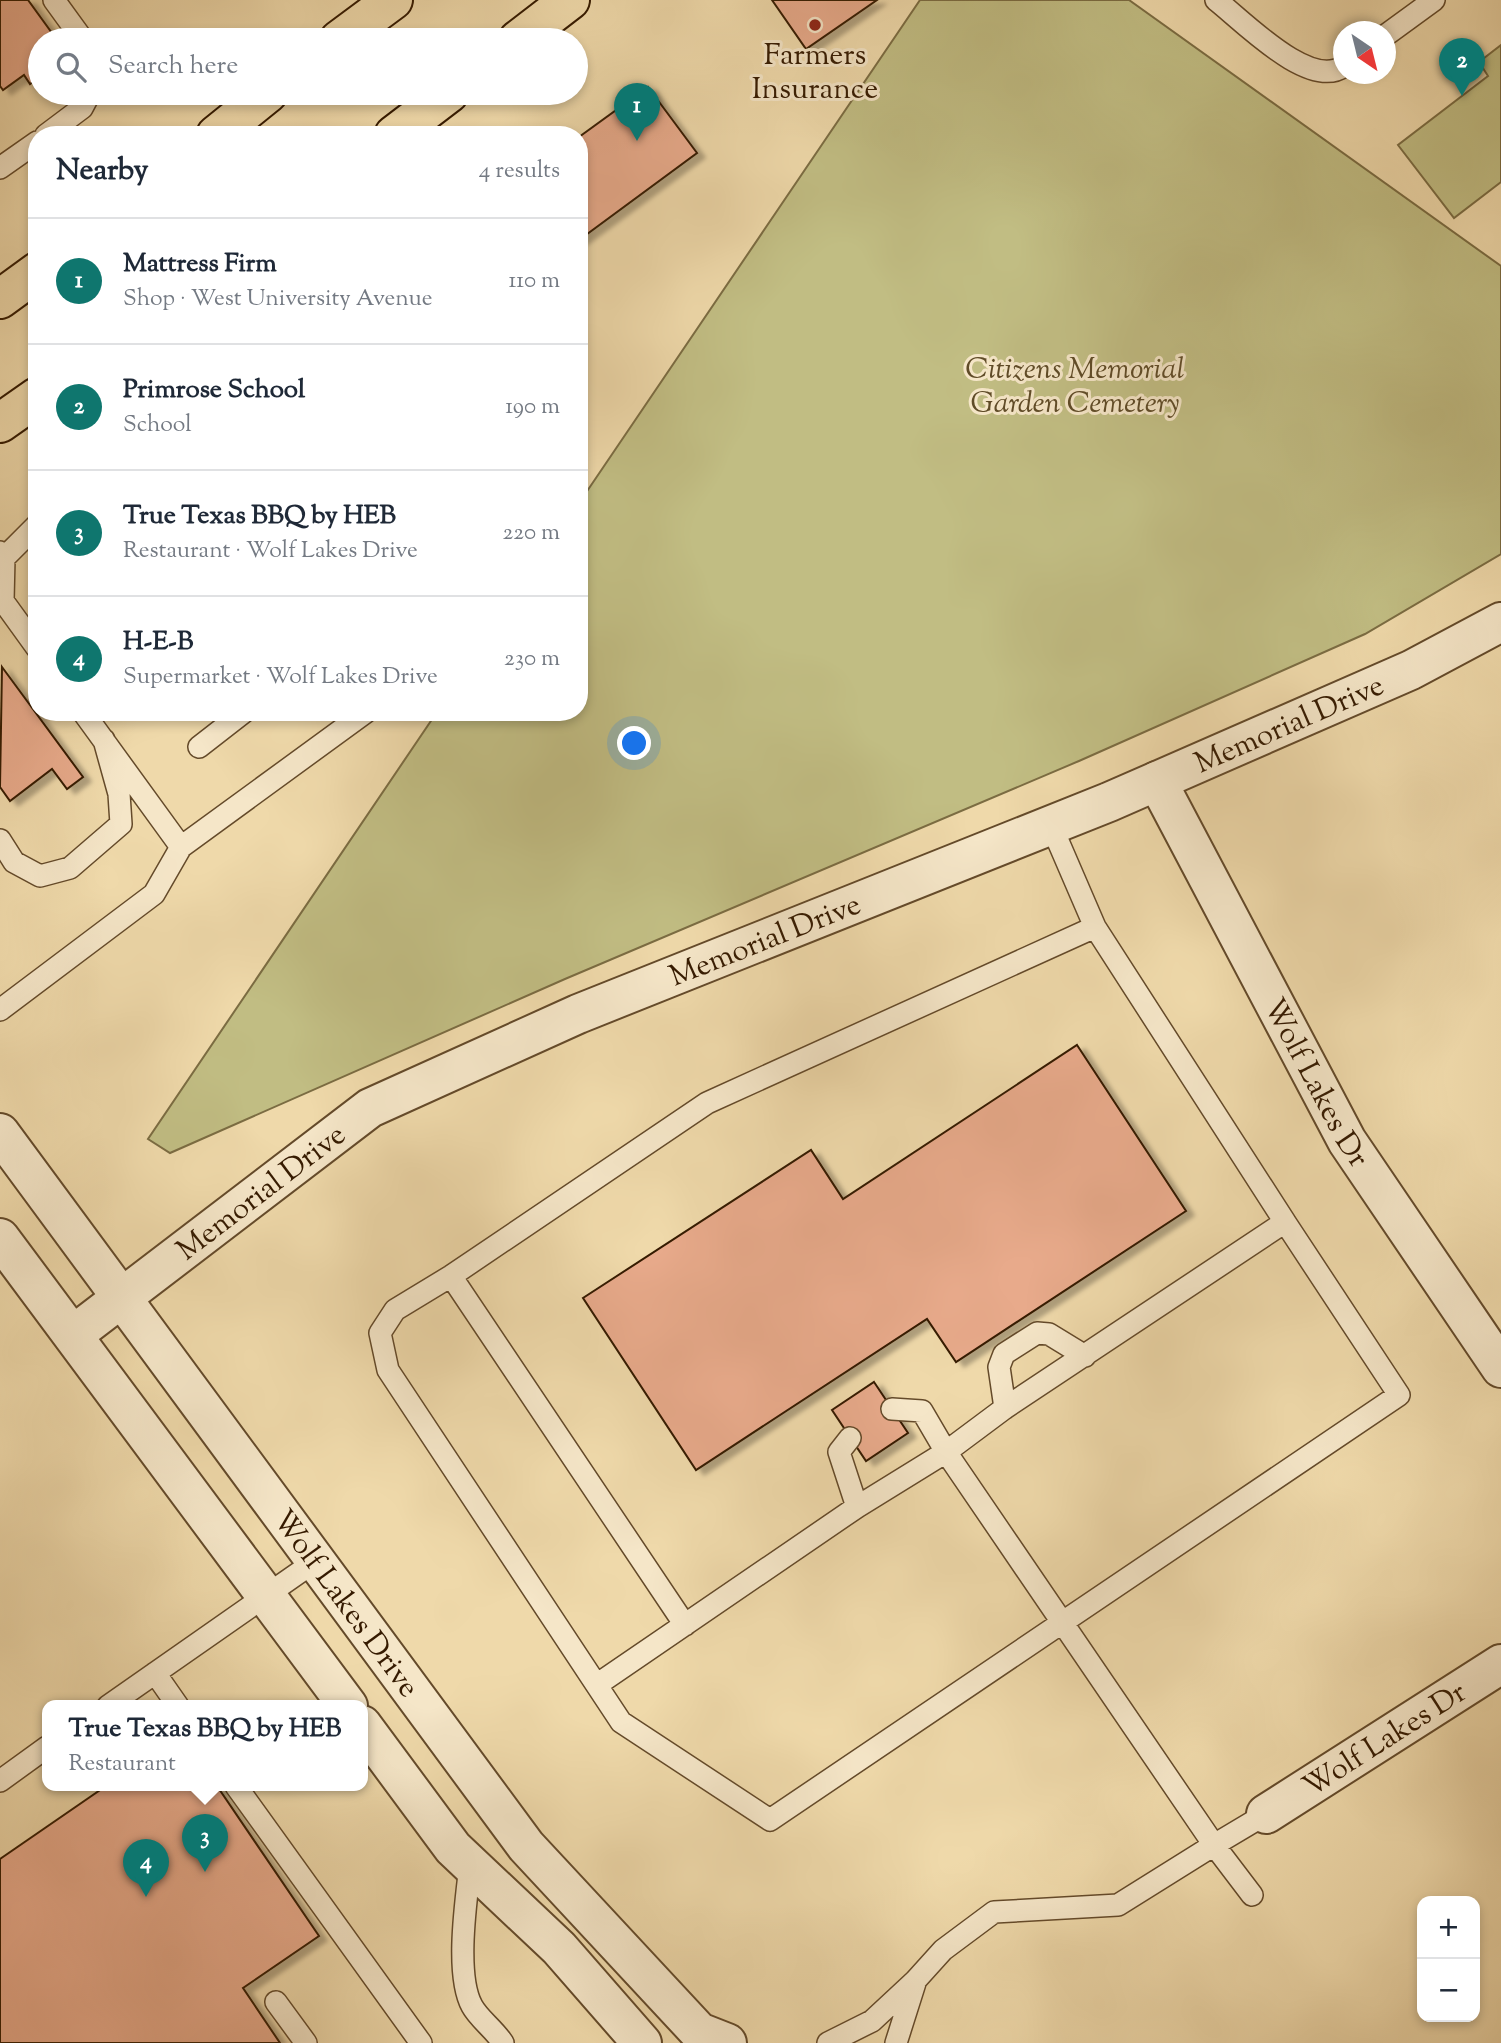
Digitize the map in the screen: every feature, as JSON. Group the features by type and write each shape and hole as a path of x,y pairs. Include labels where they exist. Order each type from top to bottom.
{"main road":[{"path":"355,28 393,0"},
{"path":"534,28 570,0"},
{"path":"227,126 253,105"},
{"path":"406,126 433,105"},
{"path":"0,299 28,279"},
{"path":"0,424 28,404"}],"street":[{"name":"Memorial Drive","path":"73,1335 125,1298 370,1108 578,1014 1157,781 1411,670 1501,622"},
{"name":"Wolf Lakes Dr","path":"1157,781 1347,1140 1501,1368"},
{"name":"Wolf Lakes Drive","path":"0,1133 125,1298 526,1846 699,2032 727,2043"},
{"name":"Wolf Lakes Drive","path":"0,1238 344,1700"},
{"name":"Wolf Lakes Dr","path":"1266,1814 1501,1664"},
{"name":"Wolf Lakes Drive","path":"368,1733 453,1848 559,1948 642,2043"}],"lane":[{"path":"54,0 74,28"},
{"path":"1216,0 1293,61 1317,72 1333,72"},
{"path":"1396,27 1434,0"},
{"path":"58,126 84,105"},
{"path":"0,169 28,149"},
{"path":"28,533 2,555 3,601 28,636"},
{"path":"90,721 181,847"},
{"path":"199,747 232,721"},
{"path":"0,1010 154,894 181,847 354,721"},
{"path":"0,840 14,862 40,876 69,868 121,824 119,794 104,740"},
{"path":"1051,825 1095,928 1399,1395 770,1820 621,1722 388,1370 380,1333 395,1310 451,1276 707,1103 1095,928"},
{"path":"598,1684 857,1507 946,1452 1005,1408 1285,1222"},
{"path":"451,1276 685,1625"},
{"path":"1005,1408 999,1367 1004,1354 1037,1333 1049,1334 1086,1356"},
{"path":"892,1409 922,1411 946,1452 1214,1845 1252,1895"},
{"path":"850,1437 839,1452 857,1507"},
{"path":"117,1700 317,1560"},
{"path":"155,1673 174,1700"},
{"path":"0,1781 42,1751"},
{"path":"240,1791 421,2043"},
{"path":"828,2043 872,2021 915,1981 943,1950 994,1912 1118,1905 1266,1814"},
{"path":"470,1866 461,1960 463,1982 472,2007 503,2043"},
{"path":"896,2043 915,1981"},
{"path":"276,2002 306,2043"}],"green space":[{"name":"Citizens Memorial Garden Cemetery","path":"920,0 1129,0 1501,266 1501,554 1365,634 1079,761 565,979 170,1153 148,1139 431,721 588,721 588,490"},
{"path":"1501,45 1501,182 1454,218 1398,145 1488,76 1479,62"}],"building":[{"path":"0,0 28,0 48,28 28,28 28,81 24,75 3,90 0,86"},
{"name":"Farmers Insurance","path":"772,0 877,0 806,49"},
{"path":"648,87 697,153 588,233 588,130"},
{"path":"2,667 28,702 28,721 42,721 83,777 67,789 52,769 10,801 0,787"},
{"path":"1077,1045 1186,1211 956,1362 927,1319 696,1470 583,1298 811,1150 843,1199"},
{"path":"874,1382 908,1433 866,1461 832,1410"},
{"path":"99,1791 220,1791 319,1936 243,1988 280,2043 0,2043 0,1859"}],"place":[{"name":"Farmers Insurance","path":"815,25"},
{"name":"Primrose School","path":"1462,96"},
{"name":"Mattress Firm","path":"637,141"},
{"name":"True Texas BBQ by HEB","path":"205,1872"},
{"name":"H-E-B","path":"146,1897"}]}
